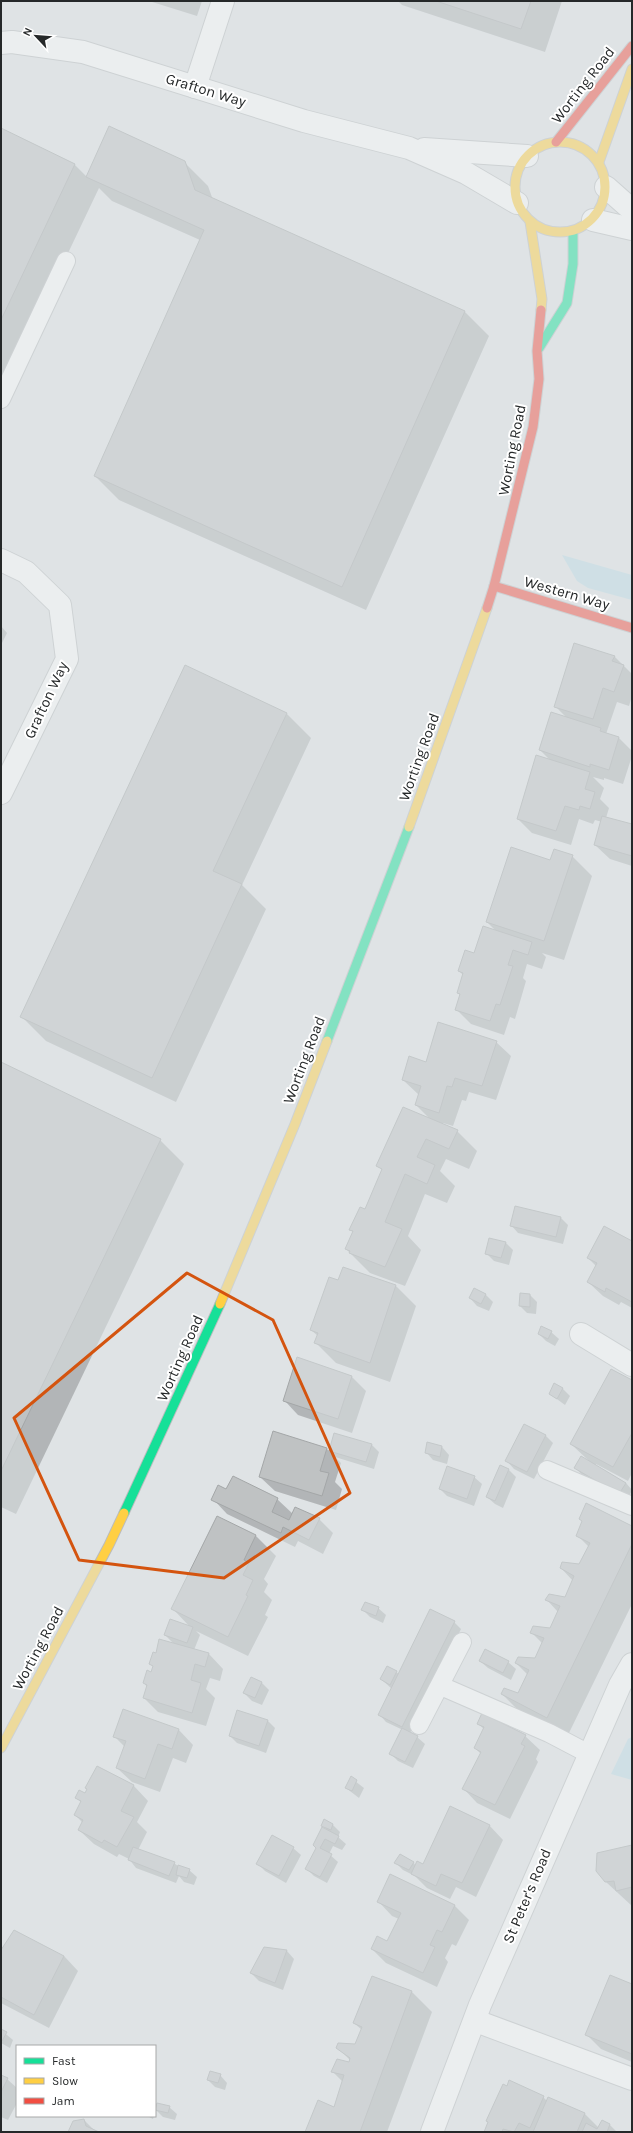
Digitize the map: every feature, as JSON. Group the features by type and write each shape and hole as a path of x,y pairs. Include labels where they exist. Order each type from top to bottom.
{"street":[{"path":"195,86 223,1"},
{"name":"Grafton Way","path":"1,43 12,42 83,52 304,121 409,148 466,173 517,203"},
{"name":"Worting Road","path":"556,142 632,46"},
{"name":"Worting Road","path":"599,162 632,68"},
{"path":"556,142 572,143 587,150 599,162 603,170 606,187 603,202 593,220 574,231 552,233 537,228 530,222 517,203 514,187 517,171 527,156 541,146 556,142"},
{"name":"Grafton Way","path":"409,148 527,156"},
{"path":"606,187 632,210"},
{"path":"593,220 632,229"},
{"name":"Worting Road","path":"1,1747 109,1545 227,1289 297,1116 405,838 494,586 533,427 539,379 537,351 542,299 530,222"},
{"path":"537,351 567,303 573,264 574,231"},
{"name":"Grafton Way","path":"1,560 26,572 60,605 67,659 1,793"},
{"name":"Western Way","path":"494,586 632,628"},
{"path":"581,1334 632,1365"},
{"name":"St Peter's Road","path":"432,2132 476,2021 480,2005 589,1754 626,1689 632,1664"},
{"path":"476,2021 632,2079"}],"lane":[{"path":"1,400 66,261"},
{"path":"547,1470 632,1506"},
{"path":"420,1725 462,1642"},
{"path":"441,1686 549,1733 589,1754"}],"highlighted area":[{"path":"187,1273 273,1320 350,1493 224,1578 79,1560 14,1418"}],"shaded area":[{"path":"562,555 632,575 632,600 588,588 577,581"},
{"path":"632,1737 632,1780 611,1774 628,1739"}],"building":[{"path":"436,1 531,1 521,29"},
{"path":"109,126 185,161 195,190 465,311 342,587 94,476 204,230 86,177"},
{"path":"1,128 75,164 1,320"},
{"path":"574,643 615,656 612,661 624,665 614,692 603,688 593,719 554,707"},
{"path":"185,665 287,713 213,871 242,884 152,1078 20,1017"},
{"path":"551,712 601,728 600,731 619,737 609,770 590,764 590,767 539,750"},
{"path":"536,755 590,772 585,789 595,792 590,809 580,806 579,810 565,806 556,831 517,819"},
{"path":"602,816 632,824 632,856 594,845"},
{"path":"511,847 550,860 554,849 573,855 544,941 486,922"},
{"path":"483,926 532,942 528,955 513,950 508,965 513,966 500,1005 496,1004 490,1021 455,1010 460,994 457,993 463,973 458,971 465,950 474,953"},
{"path":"438,1022 497,1041 482,1086 455,1078 452,1087 447,1086 439,1113 415,1105 421,1086 402,1080 409,1056 426,1062"},
{"path":"1,1062 161,1139 1,1471"},
{"path":"403,1107 458,1130 449,1149 426,1139 417,1157 435,1165 427,1184 405,1174 385,1222 402,1229 385,1267 349,1253 350,1251 345,1249 353,1231 349,1230 360,1207 365,1209 382,1169 376,1166"},
{"path":"515,1206 561,1217 556,1237 510,1226"},
{"path":"604,1226 632,1241 632,1302 606,1288 605,1292 587,1282 597,1263 587,1258"},
{"path":"489,1238 506,1242 501,1258 485,1254"},
{"path":"343,1267 396,1285 370,1363 314,1343 318,1333 310,1330 329,1277 338,1280"},
{"path":"474,1288 486,1294 481,1304 469,1298"},
{"path":"520,1293 530,1294 530,1307 519,1306"},
{"path":"541,1326 552,1331 548,1339 538,1334"},
{"path":"297,1357 352,1376 338,1419 283,1401"},
{"path":"611,1369 632,1380 632,1433 613,1467 570,1444"},
{"path":"554,1383 563,1388 557,1399 549,1394"},
{"path":"524,1424 546,1435 527,1472 505,1461"},
{"path":"273,1431 327,1448 320,1471 329,1473 322,1496 259,1477"},
{"path":"334,1433 372,1444 366,1462 329,1451"},
{"path":"427,1442 442,1446 440,1457 425,1453"},
{"path":"581,1456 626,1483 619,1494 574,1468"},
{"path":"500,1465 509,1469 495,1501 486,1497"},
{"path":"447,1466 475,1476 467,1499 439,1489"},
{"path":"233,1476 278,1498 272,1512 289,1520 295,1507 320,1518 309,1540 283,1527 281,1533 211,1500 218,1485 226,1489"},
{"path":"586,1503 632,1526 632,1544 547,1718 501,1694 504,1688 518,1693 529,1670 515,1663 518,1657 535,1658 544,1638 530,1633 533,1626 550,1628 560,1606 545,1600 549,1594 565,1597 574,1576 560,1568 562,1562 579,1564 590,1543 576,1536 582,1521 579,1519"},
{"path":"217,1516 256,1535 244,1560 249,1563 243,1575 253,1580 246,1595 248,1596 228,1637 171,1609"},
{"path":"365,1602 379,1607 376,1616 361,1610"},
{"path":"430,1609 455,1621 402,1727 378,1715"},
{"path":"170,1619 193,1627 187,1643 164,1635"},
{"path":"159,1639 209,1653 205,1667 195,1664 191,1680 201,1683 192,1713 143,1698 147,1685 143,1683 147,1670 151,1672 153,1666 149,1664 153,1652 156,1653"},
{"path":"485,1649 509,1661 503,1673 479,1661"},
{"path":"387,1666 397,1671 390,1685 380,1679"},
{"path":"251,1677 262,1682 255,1698 243,1693"},
{"path":"123,1709 179,1729 172,1749 158,1744 145,1779 116,1768 126,1741 113,1737"},
{"path":"237,1710 268,1720 259,1746 229,1736"},
{"path":"482,1713 526,1735 521,1744 525,1746 495,1805 462,1789 481,1752 474,1748 484,1727 477,1724"},
{"path":"402,1728 418,1736 405,1762 389,1754"},
{"path":"97,1766 134,1785 121,1811 134,1817 117,1847 104,1840 102,1843 78,1830 83,1820 74,1815 81,1801 75,1798 79,1790 85,1793 87,1789 85,1788"},
{"path":"351,1776 357,1780 352,1791 345,1788"},
{"path":"450,1806 490,1825 462,1883 441,1874 436,1886 411,1874 417,1861 423,1864"},
{"path":"324,1819 333,1824 331,1830 321,1826"},
{"path":"322,1827 339,1836 335,1844 325,1839 320,1848 332,1854 320,1877 305,1869 316,1848 313,1845"},
{"path":"272,1835 294,1847 279,1876 256,1864"},
{"path":"632,1845 632,1887 616,1891 614,1881 605,1882 596,1871 597,1853"},
{"path":"133,1847 175,1862 169,1876 128,1860"},
{"path":"400,1854 414,1862 409,1870 394,1863"},
{"path":"178,1865 190,1869 187,1878 176,1875"},
{"path":"390,1874 455,1905 442,1932 437,1930 430,1945 435,1947 423,1973 371,1949 377,1936 387,1941 401,1913 377,1902"},
{"path":"14,1930 64,1956 34,2015 1,1997 1,1950"},
{"path":"264,1947 287,1950 275,1983 250,1973"},
{"path":"610,1975 632,1984 632,2054 585,2035"},
{"path":"372,1976 412,1991 360,2132 305,2132 318,2100 334,2107 344,2075 331,2072 337,2059 349,2062 350,2058 336,2048 338,2043 355,2044 362,2027 353,2023"},
{"path":"1,2029 7,2032 2,2041 1,2040"},
{"path":"210,2071 221,2074 218,2083 207,2080"},
{"path":"1,2075 8,2078 1,2092"},
{"path":"509,2080 544,2096 530,2128 519,2123 514,2132 503,2129 502,2132 484,2132 488,2122 486,2121 503,2084 507,2086"},
{"path":"548,2097 585,2113 577,2132 533,2132"},
{"path":"157,2103 170,2106 168,2113 156,2110"},
{"path":"84,2119 86,2126 99,2132 68,2132 73,2121"},
{"path":"602,2120 610,2124 607,2132 582,2132 586,2123 597,2129"}],"traffic: fast":[{"path":"539,348 567,303 573,264 573,231"},
{"path":"327,1041 409,827"},
{"path":"124,1513 220,1304"}],"traffic: slow":[{"path":"599,162 632,69"},
{"path":"551,142 569,142 585,149 598,162 605,178 605,187 605,196 598,212 585,225 569,232 551,232 535,225 522,212 515,196 515,178 522,162 535,149 551,142"},
{"path":"530,222 542,299 541,310"},
{"path":"409,827 487,608"},
{"path":"220,1304 295,1124 327,1041"},
{"path":"1,1748 109,1545 124,1513"}],"traffic: jam":[{"path":"556,142 632,46"},
{"path":"487,608 494,586 533,427 539,379 537,351 541,310"},
{"path":"494,586 632,628"}]}
